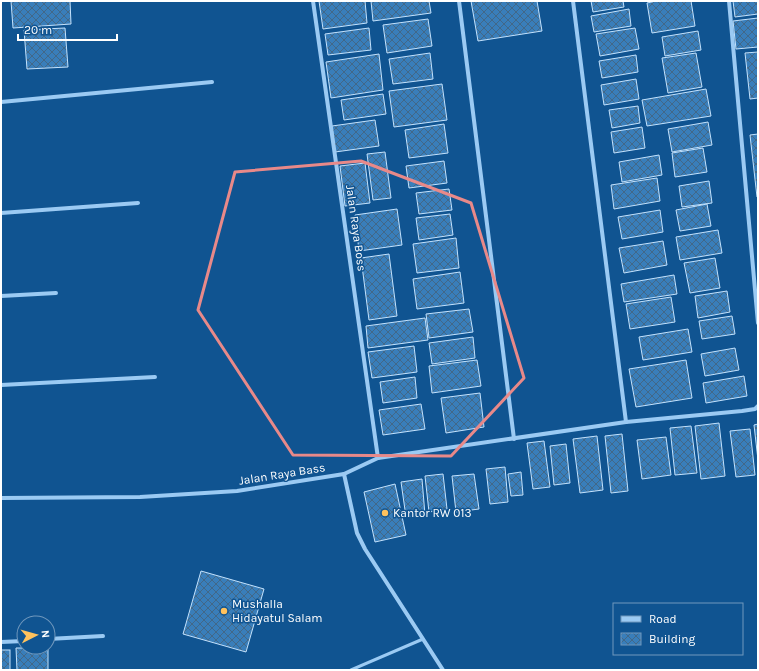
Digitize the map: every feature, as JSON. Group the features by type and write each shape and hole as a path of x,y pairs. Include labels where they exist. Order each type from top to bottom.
{"street":[{"name":"Jalan Raya Boss","path":"313,1 378,458"},
{"path":"459,1 514,439"},
{"path":"573,1 626,422"},
{"path":"729,1 758,323"},
{"path":"1,102 212,82"},
{"path":"1,213 138,203"},
{"path":"1,296 56,293"},
{"path":"1,385 155,377"},
{"name":"Jalan Raya Bass","path":"1,498 140,497 237,491 344,474 378,458 626,422 742,412 755,409 758,406"},
{"path":"344,474 356,533 442,670"},
{"path":"56,639 103,636"},
{"path":"1,642 16,641"}],"lane":[{"path":"350,670 423,639"}],"highlighted area":[{"path":"361,161 471,203 524,378 451,456 293,455 198,310 235,172"}],"building":[{"path":"11,1 70,1 71,24 13,28"},
{"path":"319,1 365,1 367,23 323,29"},
{"path":"371,1 429,1 431,13 373,21"},
{"path":"471,1 537,1 542,31 478,41"},
{"path":"591,1 623,1 624,7 593,12"},
{"path":"656,1 691,1 695,26 652,33 647,3"},
{"path":"733,1 758,1 758,14 735,17"},
{"path":"629,9 631,26 594,32 591,16"},
{"path":"758,18 758,47 736,49 733,21"},
{"path":"428,19 432,46 387,53 383,25"},
{"path":"65,28 68,67 27,69 24,30"},
{"path":"369,28 371,50 328,55 325,34"},
{"path":"635,28 639,49 600,56 596,34"},
{"path":"698,31 701,50 665,56 662,37"},
{"path":"758,52 758,98 750,99 745,53"},
{"path":"430,53 433,79 393,84 389,59"},
{"path":"696,53 702,87 668,93 662,58"},
{"path":"379,54 383,90 331,98 326,62"},
{"path":"636,55 638,72 602,78 599,61"},
{"path":"636,79 639,99 604,105 601,85"},
{"path":"442,84 447,120 394,127 389,91"},
{"path":"706,89 711,116 647,126 642,100"},
{"path":"383,94 386,114 344,120 341,100"},
{"path":"638,106 640,123 612,128 609,110"},
{"path":"375,120 379,146 335,152 332,126"},
{"path":"708,122 712,145 672,152 668,129"},
{"path":"444,124 448,153 409,158 405,130"},
{"path":"642,127 645,148 614,153 611,132"},
{"path":"758,134 758,197 757,197 750,135"},
{"path":"703,148 707,172 675,177 672,153"},
{"path":"385,152 391,198 373,200 367,154"},
{"path":"659,155 662,175 622,182 619,162"},
{"path":"444,161 447,183 409,188 406,166"},
{"path":"365,163 370,203 345,206 340,166"},
{"path":"657,178 660,201 614,209 611,185"},
{"path":"709,181 712,203 682,207 679,186"},
{"path":"449,189 452,210 419,214 416,193"},
{"path":"707,204 711,226 680,231 676,210"},
{"path":"397,209 402,245 359,251 355,215"},
{"path":"660,210 663,232 622,239 618,217"},
{"path":"450,214 453,235 419,240 416,218"},
{"path":"718,230 722,253 680,260 676,237"},
{"path":"456,238 459,268 417,273 413,244"},
{"path":"663,241 667,265 624,273 619,248"},
{"path":"389,254 397,316 369,320 361,258"},
{"path":"715,258 720,288 690,293 684,263"},
{"path":"460,272 464,303 417,309 413,279"},
{"path":"674,275 677,294 624,302 621,284"},
{"path":"727,291 730,312 698,318 695,296"},
{"path":"671,297 675,322 630,329 626,304"},
{"path":"469,309 473,332 429,338 426,314"},
{"path":"732,316 735,334 702,339 699,321"},
{"path":"425,318 428,340 368,348 366,326"},
{"path":"688,329 692,352 643,360 639,337"},
{"path":"473,337 475,358 432,364 429,343"},
{"path":"414,346 417,372 372,378 368,352"},
{"path":"735,348 739,370 705,376 701,354"},
{"path":"477,360 481,386 432,393 429,366"},
{"path":"686,360 692,398 636,407 629,369"},
{"path":"744,376 747,396 706,403 703,383"},
{"path":"415,377 417,398 383,403 380,382"},
{"path":"480,393 484,427 446,433 441,398"},
{"path":"421,404 425,429 383,435 379,410"},
{"path":"719,423 725,476 701,479 695,426"},
{"path":"758,424 758,460 754,425"},
{"path":"691,426 697,473 675,475 670,428"},
{"path":"750,429 755,475 736,477 730,431"},
{"path":"622,434 628,491 611,493 605,436"},
{"path":"597,436 603,490 580,493 573,439"},
{"path":"666,437 671,475 642,479 637,440"},
{"path":"544,441 550,487 533,489 527,443"},
{"path":"566,444 570,483 554,485 550,446"},
{"path":"505,467 508,502 490,504 486,469"},
{"path":"521,472 523,495 511,496 508,474"},
{"path":"443,474 447,509 429,512 425,476"},
{"path":"474,474 479,509 456,512 452,476"},
{"path":"422,479 425,515 406,517 401,482"},
{"name":"Kantor RW 013","path":"395,484 406,535 375,542 364,492"},
{"name":"Mushalla Hidayatul Salam","path":"201,571 264,589 246,652 183,634"},
{"path":"1,650 10,650 10,670 1,670"},
{"path":"16,655 48,655 48,670 17,670"}],"place":[{"name":"Kantor RW 013","path":"385,513"},
{"name":"Mushalla Hidayatul Salam","path":"224,611"}]}
